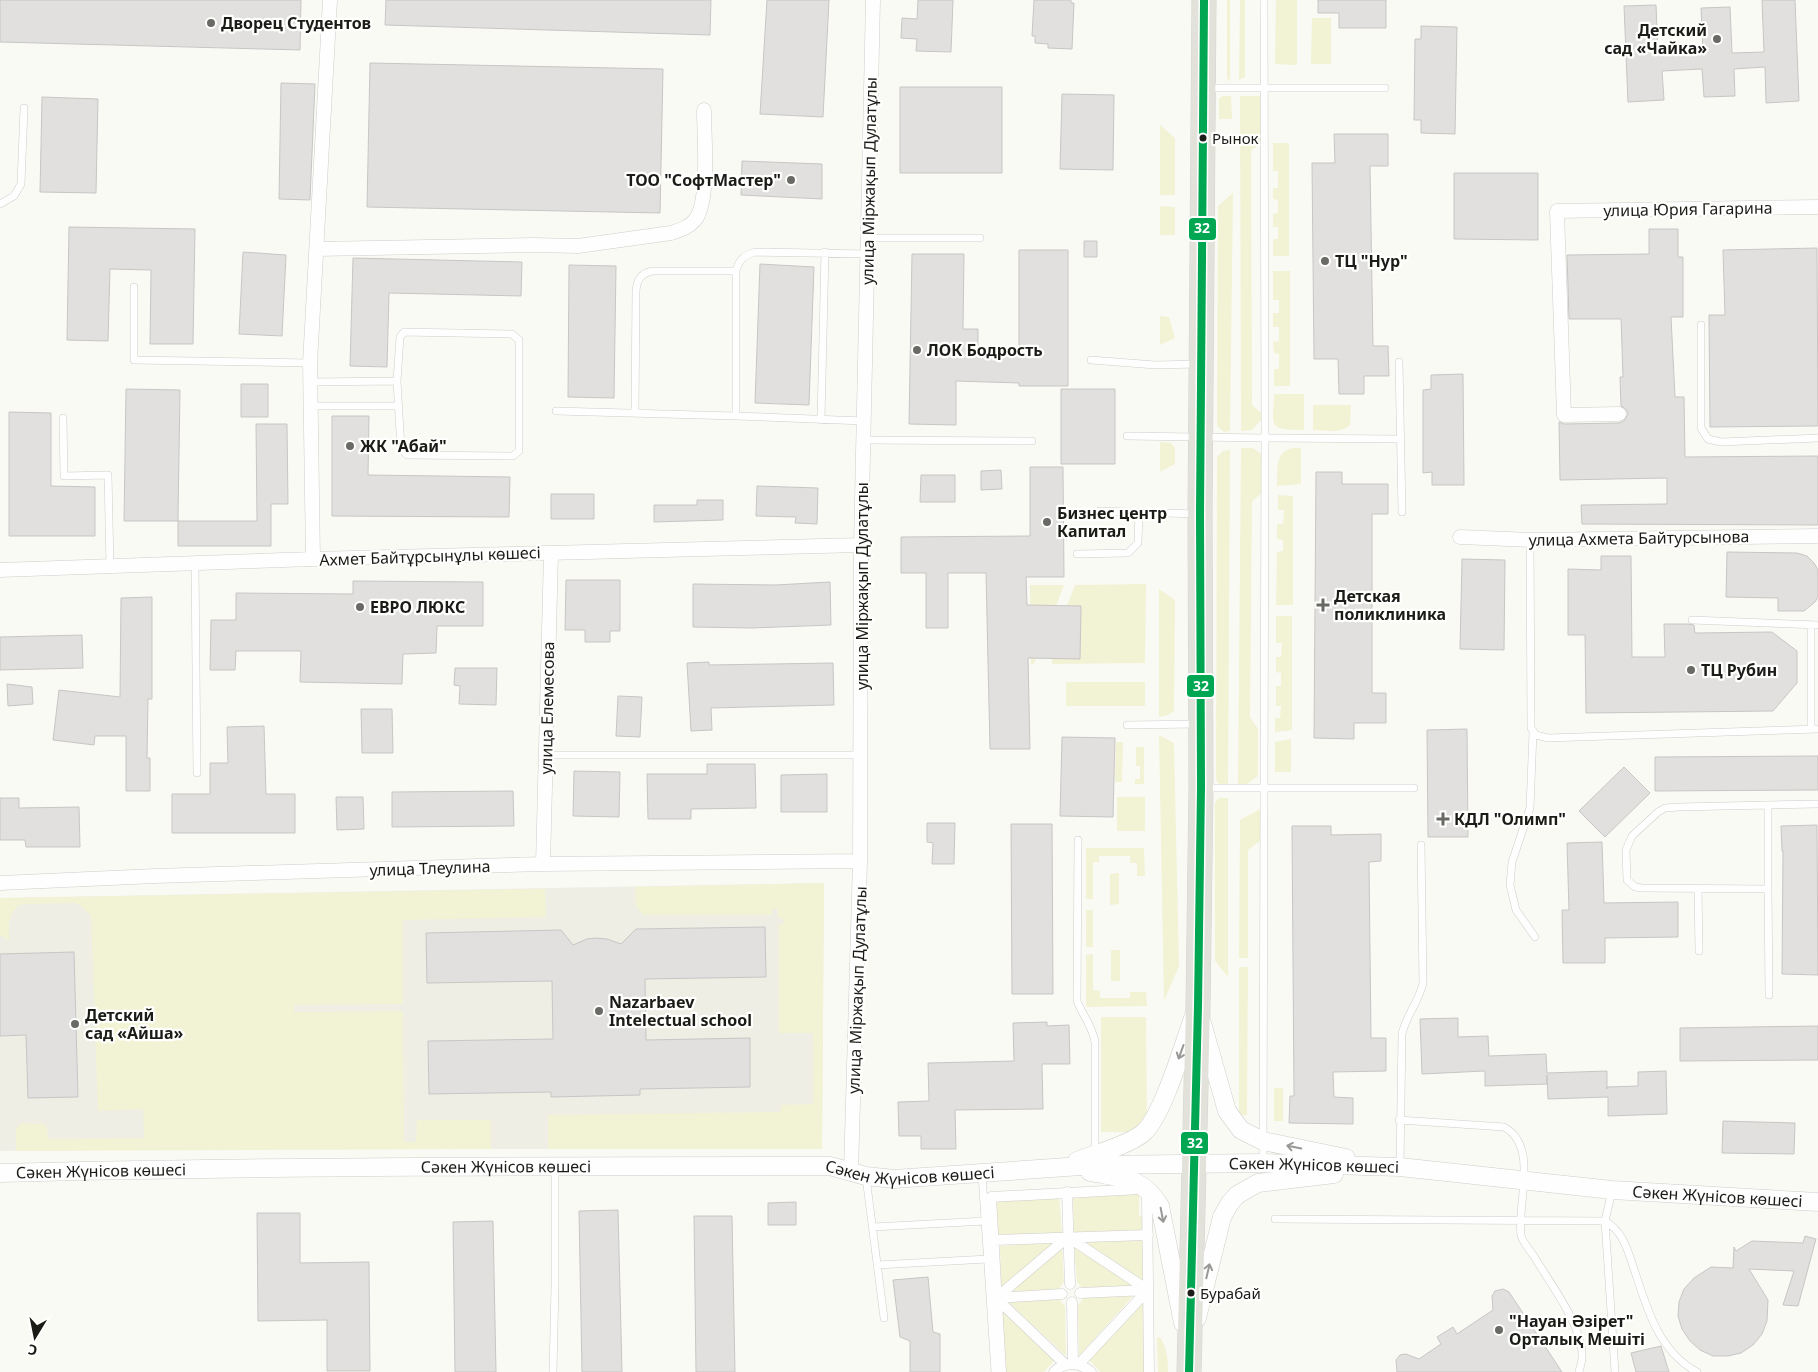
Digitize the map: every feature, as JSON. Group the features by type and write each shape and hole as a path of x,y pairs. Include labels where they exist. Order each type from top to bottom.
{"highway":[{"path":"1189,1362 1198,1006 1201,788 1200,514 1204,0"}],"street":[{"path":"313,559 310,363 330,0"},
{"name":"улица Міржақып Дулатұлы","path":"859,1174 861,546 874,0"},
{"path":"317,249 533,245 578,246 671,233 686,228 696,219 702,204 704,191 704,110"},
{"name":"улица Юрия Гагарина","path":"1619,414 1564,415 1557,211 1818,207"},
{"name":"улица Ахмета Байтурсынова","path":"1460,537 1530,540 1818,536"},
{"name":"Ахмет Байтұрсынұлы көшесі","path":"0,570 313,559 861,546"},
{"name":"улица Елемесова","path":"543,864 551,553"},
{"name":"улица Тлеулина","path":"0,883 155,876 543,864 860,861"},
{"path":"1198,1006 1226,1111 1241,1130 1263,1141 1397,1167"},
{"path":"1062,1167 1095,1159 1135,1138 1150,1127 1158,1112 1198,1006"},
{"name":"Сәкен Жүнісов көшесі","path":"1095,1159 1194,1164 1263,1163 1397,1167 1612,1190 1818,1202"},
{"name":"Сәкен Жүнісов көшесі","path":"0,1173 158,1169 830,1166 859,1174 894,1179 1062,1167"},
{"path":"1062,1167 1130,1180 1160,1206 1189,1362"},
{"path":"1189,1362 1219,1225 1226,1209 1237,1195 1258,1183 1397,1167"},
{"path":"1001,1372 994,1298 991,1197 1067,1192 1147,1193"},
{"path":"1067,1192 1070,1284"},
{"path":"1147,1193 1149,1372"},
{"path":"993,1240 1148,1235"},
{"path":"1068,1237 1148,1290"},
{"path":"994,1298 1068,1237"},
{"path":"1070,1284 1077,1286 1080,1293 1077,1300 1072,1302 1066,1301 1062,1294 1063,1288 1070,1284"},
{"path":"1080,1293 1148,1290"},
{"path":"1054,1372 1072,1364 1148,1290"},
{"path":"994,1298 1062,1294"},
{"path":"994,1298 1072,1364 1091,1372"},
{"path":"1072,1302 1072,1364"}],"lane":[{"path":"1263,1163 1264,0"},
{"path":"1203,88 1385,88"},
{"path":"0,204 14,196 21,184 24,108"},
{"path":"867,238 980,238"},
{"path":"736,416 736,271 742,258 747,254 755,252 867,254"},
{"path":"822,420 824,252"},
{"path":"635,414 636,291 639,278 644,273 652,271 736,271"},
{"path":"134,288 134,360 310,363"},
{"path":"1701,325 1701,428 1708,439 1722,442 1818,438"},
{"path":"404,332 512,334 519,340 519,451 513,456 407,455 401,449 397,381 400,337 404,332"},
{"path":"1091,360 1155,365 1201,364"},
{"path":"1399,362 1402,512"},
{"path":"311,382 397,381"},
{"path":"311,406 398,406"},
{"path":"556,411 864,421"},
{"path":"63,418 64,476 108,475 110,566"},
{"path":"1127,436 1400,439"},
{"path":"863,440 1032,442"},
{"path":"1100,511 1200,514"},
{"path":"1077,554 1128,553 1138,543 1139,512"},
{"path":"1530,540 1531,718 1533,732 1530,808 1512,862 1510,885 1516,910 1535,938"},
{"path":"195,563 197,774"},
{"path":"1533,732 1536,735 1548,738 1814,728 1815,625 1692,620"},
{"path":"1128,725 1201,724"},
{"path":"546,755 860,755"},
{"path":"1201,788 1414,788"},
{"path":"1768,889 1642,888 1630,884 1627,880 1625,858 1628,843 1632,836 1665,808 1818,804"},
{"path":"1768,805 1770,995"},
{"path":"1078,840 1077,996 1081,1010 1091,1024 1095,1042 1095,1159"},
{"path":"1397,1167 1402,1034 1409,1014 1421,993 1423,983 1421,845"},
{"path":"1698,888 1699,951"},
{"path":"1399,1120 1504,1127 1513,1132 1519,1140 1522,1149 1524,1180 1521,1236 1576,1324 1583,1356 1579,1372"},
{"path":"553,1372 555,1166"},
{"path":"859,1174 873,1227 884,1318"},
{"path":"982,1174 988,1259 994,1298 995,1372"},
{"path":"1612,1190 1605,1221 1615,1372"},
{"path":"1275,1219 1605,1221 1615,1227 1628,1250 1649,1313 1664,1342 1680,1360 1697,1372"},
{"path":"873,1227 986,1221"},
{"path":"877,1265 988,1259"}],"shaded area":[{"path":"824,883 822,1149 151,1149 0,1151 0,898"}],"green space":[{"path":"1227,0 1230,0 1230,82 1227,78"},
{"path":"1240,0 1245,0 1245,77 1239,80"},
{"path":"1276,0 1297,0 1297,65 1275,64"},
{"path":"1312,18 1331,18 1331,64 1311,64"},
{"path":"1223,96 1231,96 1232,119 1219,119 1219,99"},
{"path":"1240,96 1261,96 1261,144 1251,150 1252,405 1261,413 1261,420 1252,430 1241,431"},
{"path":"1160,125 1175,138 1175,195 1160,195"},
{"path":"1273,143 1289,143 1289,256 1273,256 1273,239 1278,239 1278,227 1273,227 1273,214 1278,213 1278,200 1273,199 1273,188 1278,188 1278,171 1273,171"},
{"path":"1233,193 1230,431 1224,432 1217,426 1218,206"},
{"path":"1160,206 1175,207 1175,235 1160,235"},
{"path":"1273,271 1290,271 1290,386 1274,386 1274,369 1279,369 1279,354 1274,353 1273,342 1279,341 1279,327 1273,327 1273,313 1279,313 1279,300 1273,300"},
{"path":"1160,316 1169,317 1175,338 1160,345"},
{"path":"1274,394 1304,394 1304,430 1284,429 1275,424 1273,420"},
{"path":"1313,405 1351,405 1350,425 1338,431 1313,430"},
{"path":"1160,442 1171,443 1175,448 1175,464 1160,472"},
{"path":"1241,448 1253,448 1261,454 1261,494 1252,501 1250,717 1258,729 1258,776 1247,784 1238,784"},
{"path":"1292,448 1301,448 1301,484 1277,486 1278,463 1282,454"},
{"path":"1230,450 1228,784 1220,784 1217,782 1216,777 1217,457 1223,451"},
{"path":"1278,495 1293,496 1293,605 1276,605 1277,552 1283,551 1283,540 1277,539 1277,524 1283,524 1284,510 1278,510"},
{"path":"1146,584 1145,663 1052,664 1052,644 1075,585"},
{"path":"1030,585 1064,585 1034,664 1031,664"},
{"path":"1159,589 1175,600 1174,711 1159,717"},
{"path":"1276,616 1292,616 1292,730 1275,732 1275,718 1280,718 1281,706 1276,706 1276,686 1281,686 1281,673 1276,672 1276,657 1281,657 1282,643 1276,643"},
{"path":"1066,682 1145,682 1145,706 1066,706"},
{"path":"1159,735 1174,743 1179,966 1164,1001"},
{"path":"1291,739 1291,772 1275,772 1275,742"},
{"path":"1116,742 1123,742 1122,782 1115,782"},
{"path":"1136,747 1144,747 1144,784 1135,784 1135,779 1140,779 1140,766 1136,766"},
{"path":"1117,797 1145,797 1145,831 1117,831"},
{"path":"1220,798 1228,798 1228,977 1215,961 1215,803"},
{"path":"1260,809 1260,841 1248,850 1248,958 1239,958 1240,820"},
{"path":"1086,848 1144,848 1145,876 1137,876 1137,863 1130,863 1130,856 1099,856 1099,862 1093,862 1093,899 1086,899"},
{"path":"1119,873 1119,904 1110,905 1110,874"},
{"path":"824,883 822,1149 548,1149 548,1115 781,1112 781,1105 813,1104 813,1033 779,1033 779,924 784,924 783,919 778,918 778,909 772,909 772,915 643,915 636,906 635,887"},
{"path":"545,889 546,917 403,920 403,1004 294,1005 294,1012 403,1011 404,1142 416,1142 417,1120 491,1120 491,1149 16,1151 16,1130 21,1123 45,1125 48,1139 144,1138 143,1109 98,1111 91,916 80,905 74,903 24,904 18,906 12,914 9,924 9,941 0,935 0,898"},
{"path":"1086,910 1093,910 1093,947 1086,947"},
{"path":"1111,950 1120,950 1120,981 1111,981"},
{"path":"1093,954 1093,990 1100,991 1100,998 1130,998 1130,992 1146,992 1147,1006 1086,1007 1086,955"},
{"path":"1239,967 1248,967 1247,1115 1239,1115"},
{"path":"1101,1017 1146,1017 1147,1132 1101,1132"},
{"path":"1274,1088 1283,1088 1283,1121 1274,1121"},
{"path":"1139,1193 1139,1216 1145,1216 1146,1231 1074,1234 1073,1195"},
{"path":"1059,1196 1062,1233 998,1238 996,1200"},
{"path":"1146,1240 1146,1285 1082,1241"},
{"path":"1055,1242 1001,1290 1000,1246"},
{"path":"1062,1245 1064,1282 1058,1290 1007,1294"},
{"path":"1074,1245 1135,1287 1083,1288 1077,1282"},
{"path":"1135,1294 1079,1356 1078,1306 1084,1297"},
{"path":"1058,1298 1065,1306 1066,1356 1007,1301"},
{"path":"1146,1298 1147,1372 1100,1372 1089,1360"},
{"path":"1001,1308 1055,1360 1044,1372 1004,1372"},
{"path":"1160,1337 1167,1354 1168,1372 1158,1372 1157,1338"}],"building":[{"name":"Дворец Студентов","path":"0,0 301,0 300,50 0,42"},
{"path":"386,0 711,0 710,35 385,25"},
{"path":"767,0 829,0 823,117 760,114"},
{"path":"918,0 953,0 951,52 916,51 917,39 901,38 902,18 917,19"},
{"path":"1034,0 1071,0 1071,3 1074,3 1072,49 1048,48 1048,44 1035,43 1035,36 1032,36"},
{"path":"1318,0 1386,0 1386,28 1339,28 1339,13 1318,13"},
{"path":"1762,0 1795,0 1799,101 1766,103 1765,67 1734,69 1735,96 1704,97 1702,69 1662,71 1664,100 1628,102 1624,6 1656,5 1658,55 1703,53 1701,8 1730,7 1732,53 1764,52"},
{"path":"1421,26 1457,27 1455,134 1421,133 1421,120 1414,120 1415,39 1421,39"},
{"path":"370,63 663,69 660,213 367,207"},
{"path":"281,83 315,84 310,200 279,199"},
{"path":"900,87 1002,87 1002,173 900,173"},
{"path":"1062,94 1114,95 1113,170 1060,169"},
{"path":"42,97 98,99 96,193 40,192"},
{"path":"1334,134 1388,134 1388,166 1370,166 1373,346 1388,346 1389,376 1364,376 1364,394 1339,394 1338,359 1314,359 1312,163 1335,163"},
{"name":"ТОО \"СофтМастер\"","path":"742,161 822,164 822,199 741,195"},
{"path":"1454,173 1538,173 1538,240 1454,239"},
{"path":"69,227 195,229 193,344 150,344 151,270 110,269 108,341 67,340"},
{"path":"1649,229 1678,229 1678,257 1683,257 1683,317 1671,317 1675,397 1684,397 1685,457 1818,456 1818,525 1582,524 1581,505 1667,504 1667,478 1560,480 1559,422 1564,424 1619,423 1624,421 1628,414 1626,409 1621,406 1620,377 1623,377 1621,319 1569,319 1567,255 1649,254"},
{"path":"1084,241 1097,241 1097,257 1084,257"},
{"path":"1817,248 1818,426 1710,427 1709,315 1725,315 1723,250"},
{"path":"1019,250 1068,250 1068,386 1019,386 1019,383 956,381 956,425 909,424 912,254 964,254 963,329 978,329 978,354 1019,355"},
{"path":"243,252 286,255 282,336 239,334"},
{"path":"353,258 522,262 521,296 389,293 387,367 350,366"},
{"path":"760,264 814,267 809,405 755,403"},
{"path":"569,265 616,266 614,398 568,397"},
{"path":"1463,374 1464,485 1432,485 1432,472 1423,473 1423,390 1431,389 1431,375"},
{"path":"241,384 268,384 268,417 241,417"},
{"path":"126,389 180,390 178,521 124,521"},
{"path":"1061,389 1115,389 1115,464 1061,464"},
{"path":"9,412 51,413 51,486 95,487 95,536 9,536"},
{"name":"ЖК \"Абай\"","path":"332,416 369,416 368,475 510,477 509,517 332,516"},
{"path":"256,424 287,424 288,504 271,504 271,546 178,546 178,521 257,521"},
{"path":"1030,467 1063,467 1064,577 1026,577 1027,605 1081,606 1080,659 1028,658 1030,749 990,749 986,573 948,573 948,628 926,628 926,573 901,573 901,537 1030,536"},
{"path":"1001,470 1002,489 981,490 981,471"},
{"path":"1316,472 1342,472 1342,484 1388,484 1388,514 1372,514 1372,693 1386,693 1386,723 1354,723 1354,739 1314,738"},
{"path":"921,475 955,475 955,502 920,502"},
{"path":"757,486 818,488 817,524 795,523 796,517 756,516"},
{"path":"551,494 594,494 594,519 551,519"},
{"path":"697,500 723,500 723,520 654,522 654,505 697,505"},
{"path":"1727,552 1797,553 1807,556 1818,570 1818,597 1804,611 1778,611 1778,598 1726,597"},
{"name":"ТЦ Рубин","path":"1601,556 1631,556 1632,657 1665,657 1664,624 1694,625 1695,633 1772,632 1797,651 1797,683 1773,711 1586,713 1585,635 1568,635 1568,569 1601,570"},
{"path":"1462,559 1505,560 1504,650 1460,649"},
{"path":"566,580 620,580 620,631 610,631 610,642 585,642 585,630 565,630"},
{"name":"ЕВРО ЛЮКС","path":"353,581 483,582 483,626 437,626 436,653 403,654 402,684 300,682 301,651 236,651 235,670 210,670 211,620 236,620 236,593 353,594"},
{"path":"830,582 831,625 752,628 693,627 693,584 775,585"},
{"path":"152,597 152,699 148,699 147,758 150,758 150,791 126,791 126,736 95,736 94,745 53,740 59,690 120,697 121,598"},
{"path":"82,635 83,668 0,670 0,637"},
{"path":"709,662 709,665 833,663 834,705 711,708 712,730 691,731 687,663"},
{"path":"455,668 497,668 496,705 459,704 460,686 454,685"},
{"path":"7,684 32,687 33,704 8,706"},
{"path":"618,696 642,697 640,737 616,736"},
{"path":"361,709 392,709 393,753 362,753"},
{"path":"264,726 266,794 295,794 295,833 172,833 172,794 210,794 210,763 228,763 227,727"},
{"path":"1467,729 1468,837 1428,837 1427,730"},
{"path":"1062,737 1115,738 1113,817 1060,816"},
{"path":"1818,756 1818,790 1655,791 1655,757"},
{"path":"707,764 755,764 756,808 691,809 691,819 648,819 647,774 707,774"},
{"path":"1624,767 1650,793 1605,837 1579,811"},
{"path":"574,771 620,772 619,817 573,816"},
{"path":"827,774 827,812 781,812 781,775"},
{"path":"513,791 514,826 392,827 392,792"},
{"path":"336,797 363,797 364,829 337,830"},
{"path":"0,798 19,798 19,808 79,807 80,847 26,847 25,840 0,840"},
{"path":"927,823 955,823 954,864 932,864 933,843 927,842"},
{"path":"1011,824 1052,824 1053,994 1012,994"},
{"path":"1817,825 1818,975 1782,974 1783,851 1781,826"},
{"path":"1292,826 1331,826 1331,835 1381,834 1381,861 1369,862 1371,1038 1386,1038 1386,1071 1333,1072 1334,1097 1353,1098 1353,1124 1289,1123 1290,1096 1294,1096"},
{"path":"1602,842 1604,903 1678,902 1678,937 1605,938 1605,963 1563,963 1562,910 1569,910 1567,843"},
{"name":"Nazarbaev Intelectual school","path":"765,927 766,977 645,979 646,1040 750,1038 750,1087 640,1089 640,1095 551,1097 551,1092 429,1094 428,1041 553,1039 552,981 427,983 426,933 561,930 573,945 587,939 596,938 607,939 621,944 636,929"},
{"path":"74,952 78,1097 28,1098 26,1035 0,1036 0,954"},
{"path":"1458,1018 1458,1037 1488,1036 1489,1056 1546,1054 1547,1073 1607,1071 1607,1087 1638,1086 1638,1072 1666,1071 1667,1114 1608,1116 1608,1097 1548,1099 1547,1075 1547,1084 1485,1086 1485,1071 1422,1074 1420,1019"},
{"path":"1047,1022 1047,1026 1069,1025 1070,1064 1042,1064 1043,1109 955,1110 956,1149 921,1149 921,1136 899,1136 898,1102 929,1101 928,1063 1014,1061 1013,1023"},
{"path":"1818,1026 1818,1060 1680,1061 1680,1028"},
{"path":"1723,1121 1795,1123 1794,1154 1722,1153"},
{"path":"796,1202 796,1225 768,1225 768,1203"},
{"path":"618,1210 622,1372 582,1372 579,1211"},
{"path":"257,1213 300,1213 300,1263 369,1262 370,1371 327,1371 327,1320 258,1321"},
{"path":"694,1216 732,1216 735,1372 696,1372"},
{"path":"493,1221 496,1372 455,1372 453,1222"},
{"path":"1805,1236 1816,1239 1798,1306 1783,1305 1794,1271 1749,1269 1768,1300 1767,1321 1762,1334 1753,1345 1741,1353 1728,1356 1713,1356 1700,1350 1690,1341 1682,1329 1678,1316 1679,1302 1684,1289 1694,1278 1711,1267 1733,1268 1734,1247 1736,1251 1752,1241 1803,1243"},
{"path":"928,1277 933,1332 940,1334 940,1372 910,1372 910,1341 900,1337 893,1280"},
{"name":"\"Науан Әзірет\" Орталық Мешіті","path":"1503,1289 1509,1292 1562,1372 1397,1372 1396,1360 1400,1355 1406,1354 1419,1359 1441,1344 1437,1337 1453,1327 1457,1334 1493,1310 1492,1296 1495,1291"},
{"path":"1661,1346 1669,1372 1636,1372 1631,1353"}],"transit line":[{"name":"32","path":"1189,1372 1201,787 1200,514 1204,0"}],"place":[{"name":"Дворец Студентов","path":"211,23"},
{"name":"Детский сад «Чайка»","path":"1717,39"},
{"name":"Рынок","path":"1203,138"},
{"name":"ТОО \"СофтМастер\"","path":"791,180"},
{"name":"ТЦ \"Нур\"","path":"1325,261"},
{"name":"ЛОК Бодрость","path":"917,350"},
{"name":"ЖК \"Абай\"","path":"350,446"},
{"name":"Бизнес центр Капитал","path":"1047,522"},
{"name":"Детская поликлиника","path":"1323,605"},
{"name":"ЕВРО ЛЮКС","path":"360,607"},
{"name":"ТЦ Рубин","path":"1691,670"},
{"name":"КДЛ \"Олимп\"","path":"1443,819"},
{"name":"Nazarbaev Intelectual school","path":"599,1011"},
{"name":"Детский сад «Айша»","path":"75,1024"},
{"name":"Бурабай","path":"1191,1293"},
{"name":"\"Науан Әзірет\" Орталық Мешіті","path":"1499,1330"}]}
